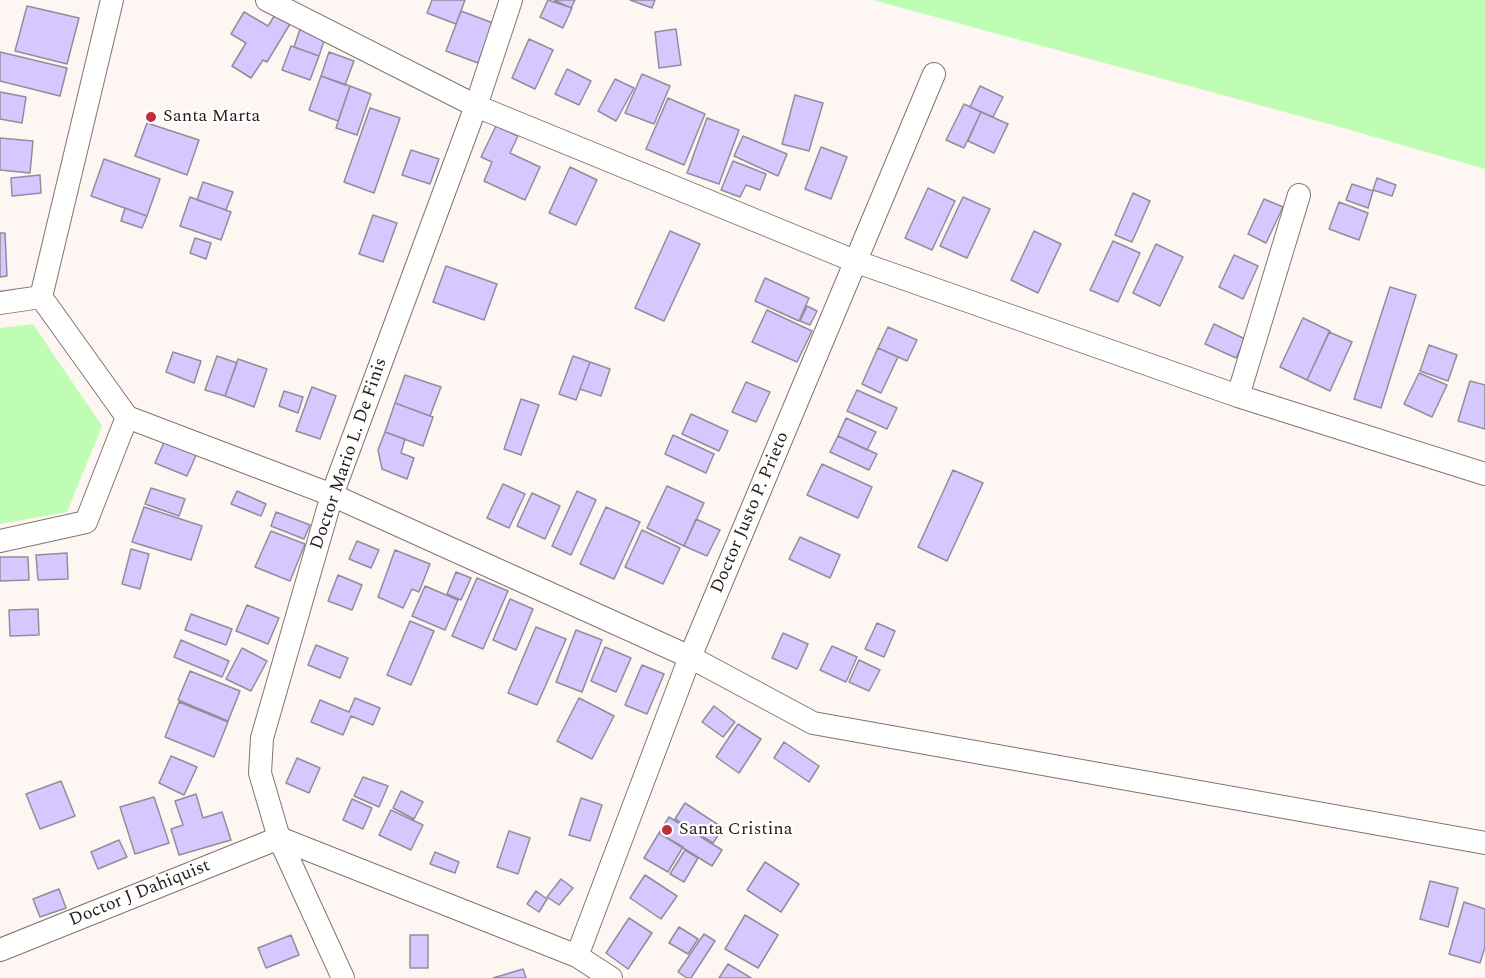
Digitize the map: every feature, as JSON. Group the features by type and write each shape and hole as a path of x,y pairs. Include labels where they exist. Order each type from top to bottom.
{"street":[{"path":"112,0 41,297 127,417 332,495 690,657 813,723 1485,843"},
{"path":"267,0 476,106 857,262 1238,396 1485,474"},
{"name":"Doctor Mario L. De Finis","path":"343,978 279,838 260,773 262,738 332,495 476,106 511,0"},
{"name":"Doctor Justo P. Prieto","path":"577,956 690,657 934,74"},
{"path":"1238,396 1299,195"},
{"path":"0,303 41,297"},
{"path":"0,541 86,522 127,417"},
{"path":"279,838 577,956 611,978"},
{"name":"Doctor J Dahiquist","path":"0,950 279,838"}],"green space":[{"path":"873,0 1485,0 1485,169 1347,129"},
{"path":"33,324 102,426 67,512 0,524 0,328"}],"building":[{"path":"432,0 465,0 456,24 427,13"},
{"path":"548,0 572,8 563,28 540,17"},
{"path":"554,0 575,0 571,8"},
{"path":"630,0 655,0 652,8"},
{"path":"27,6 79,18 67,64 15,51"},
{"path":"461,11 493,23 478,63 446,51"},
{"path":"244,12 268,26 275,15 290,24 267,62 263,60 251,78 232,66 246,43 231,34"},
{"path":"300,29 325,38 319,56 294,47"},
{"path":"676,29 681,65 659,68 655,32"},
{"path":"529,39 553,50 535,89 512,78"},
{"path":"291,46 319,56 310,80 282,70"},
{"path":"0,52 67,68 60,96 0,81"},
{"path":"329,52 354,61 345,85 321,76"},
{"path":"567,69 591,81 579,105 555,94"},
{"path":"642,74 670,86 654,124 625,113"},
{"path":"321,76 350,86 338,121 309,110"},
{"path":"615,79 634,88 616,121 598,111"},
{"path":"350,86 371,94 357,135 336,128"},
{"path":"980,86 1003,97 993,117 970,107"},
{"path":"0,92 26,97 22,123 0,119"},
{"path":"795,95 823,103 809,151 782,144"},
{"path":"668,98 705,114 684,165 646,149"},
{"path":"964,104 981,112 964,148 946,140"},
{"path":"370,108 400,118 374,193 344,182"},
{"path":"981,112 1008,124 994,153 968,141"},
{"path":"707,118 739,130 719,184 687,173"},
{"path":"147,123 199,140 187,175 135,156"},
{"path":"496,126 518,136 510,153 540,167 525,200 484,181 492,162 481,157"},
{"path":"743,136 787,154 778,176 734,156"},
{"path":"0,138 33,141 30,173 0,170"},
{"path":"821,147 847,157 831,199 805,189"},
{"path":"411,150 439,159 430,184 402,175"},
{"path":"104,159 160,179 147,216 91,196"},
{"path":"733,161 766,174 760,190 746,185 740,197 721,190"},
{"path":"570,167 597,180 576,225 549,213"},
{"path":"40,175 41,193 12,196 11,178"},
{"path":"1377,178 1396,185 1392,196 1373,190"},
{"path":"203,182 233,192 226,210 197,200"},
{"path":"1352,184 1373,191 1368,208 1346,200"},
{"path":"928,188 955,201 932,250 905,238"},
{"path":"1133,193 1150,201 1132,242 1115,235"},
{"path":"190,197 231,212 221,240 180,226"},
{"path":"963,197 990,209 967,258 940,246"},
{"path":"1264,199 1283,207 1266,243 1248,234"},
{"path":"1339,202 1368,213 1359,240 1329,229"},
{"path":"125,208 147,216 142,228 121,221"},
{"path":"373,215 397,223 383,262 359,254"},
{"path":"670,231 700,244 664,321 635,308"},
{"path":"1034,231 1061,244 1038,293 1011,280"},
{"path":"0,233 5,233 7,276 0,277"},
{"path":"195,238 211,243 206,259 190,253"},
{"path":"1113,241 1140,253 1118,302 1090,290"},
{"path":"1156,244 1183,257 1160,306 1133,293"},
{"path":"1234,255 1258,266 1243,299 1219,287"},
{"path":"446,266 497,284 484,320 433,302"},
{"path":"765,278 809,298 799,321 755,301"},
{"path":"1390,287 1416,295 1381,408 1354,399"},
{"path":"807,306 817,311 810,325 800,321"},
{"path":"767,310 812,331 797,362 752,342"},
{"path":"1303,318 1330,331 1307,380 1280,367"},
{"path":"1214,324 1245,339 1236,358 1205,344"},
{"path":"888,327 917,340 907,361 878,348"},
{"path":"1329,332 1352,342 1330,391 1307,380"},
{"path":"1429,345 1457,355 1448,381 1420,371"},
{"path":"878,348 898,357 881,393 862,384"},
{"path":"173,352 201,361 194,383 166,372"},
{"path":"217,356 237,363 225,396 205,390"},
{"path":"573,356 590,362 576,400 559,394"},
{"path":"238,359 267,369 254,407 225,396"},
{"path":"590,362 610,369 601,396 580,389"},
{"path":"1419,373 1447,385 1432,417 1404,404"},
{"path":"405,375 441,387 430,416 395,403"},
{"path":"1470,381 1485,385 1485,429 1458,421"},
{"path":"746,382 770,392 756,422 732,412"},
{"path":"312,387 336,396 320,439 296,431"},
{"path":"857,390 897,408 887,429 847,411"},
{"path":"284,391 303,397 298,413 279,406"},
{"path":"521,399 539,405 521,455 504,449"},
{"path":"395,403 433,417 423,446 385,432"},
{"path":"691,414 728,431 719,451 682,434"},
{"path":"846,418 876,432 867,450 838,436"},
{"path":"385,432 405,439 401,453 414,458 407,479 382,469 378,450"},
{"path":"673,435 714,454 706,473 665,454"},
{"path":"838,436 877,454 869,470 830,452"},
{"path":"165,440 197,453 187,476 155,463"},
{"path":"822,464 872,487 858,518 807,495"},
{"path":"953,470 983,483 947,561 918,547"},
{"path":"503,484 525,494 509,528 487,518"},
{"path":"667,486 704,503 684,546 647,528"},
{"path":"151,488 185,499 179,516 145,504"},
{"path":"237,491 266,504 261,516 231,504"},
{"path":"577,491 596,500 571,555 552,546"},
{"path":"532,493 560,506 545,539 517,526"},
{"path":"144,507 202,526 191,560 132,542"},
{"path":"606,507 640,522 614,579 580,564"},
{"path":"276,512 310,525 304,539 271,526"},
{"path":"696,519 720,530 707,556 684,546"},
{"path":"642,530 680,548 663,584 625,567"},
{"path":"271,531 305,544 290,581 255,567"},
{"path":"800,537 840,555 830,578 789,559"},
{"path":"357,541 379,550 371,568 349,559"},
{"path":"131,549 149,554 140,589 122,584"},
{"path":"395,550 430,564 419,592 412,589 403,608 378,597"},
{"path":"67,553 68,579 38,580 36,555"},
{"path":"0,557 28,557 29,580 0,581"},
{"path":"456,572 471,578 461,600 447,594"},
{"path":"338,575 362,585 352,610 328,601"},
{"path":"477,578 508,591 483,649 452,636"},
{"path":"425,586 458,600 445,630 412,616"},
{"path":"510,599 533,609 516,650 493,640"},
{"path":"247,605 279,618 268,644 236,631"},
{"path":"38,609 39,635 10,636 9,610"},
{"path":"191,614 232,629 226,645 185,630"},
{"path":"410,621 434,631 411,685 387,675"},
{"path":"877,623 895,631 884,657 865,649"},
{"path":"536,627 566,639 537,705 508,693"},
{"path":"576,630 602,640 582,692 556,682"},
{"path":"783,633 808,644 797,669 772,658"},
{"path":"181,640 229,661 222,677 174,657"},
{"path":"316,645 348,658 340,678 308,665"},
{"path":"832,646 857,657 846,682 820,670"},
{"path":"605,647 631,658 616,692 591,681"},
{"path":"242,648 267,661 251,691 226,679"},
{"path":"859,660 880,670 869,691 849,682"},
{"path":"642,665 664,674 647,714 625,705"},
{"path":"190,671 240,691 228,721 178,700"},
{"path":"355,698 380,708 373,725 351,716 343,735 311,722 320,700 349,712"},
{"path":"579,698 614,716 592,759 557,741"},
{"path":"179,702 228,722 214,757 165,737"},
{"path":"714,706 735,722 723,737 702,722"},
{"path":"738,724 761,739 739,773 716,757"},
{"path":"784,742 819,766 809,782 774,758"},
{"path":"171,756 197,767 184,795 159,783"},
{"path":"297,758 320,768 309,793 286,783"},
{"path":"363,777 388,786 379,807 354,796"},
{"path":"61,781 75,816 40,829 26,794"},
{"path":"401,791 423,802 414,819 393,808"},
{"path":"196,794 203,818 222,812 231,840 179,855 171,829 183,825 175,801"},
{"path":"154,797 169,843 135,854 120,807"},
{"path":"581,798 602,805 590,841 569,835"},
{"path":"352,799 372,808 363,829 343,820"},
{"path":"685,803 723,828 713,843 675,819"},
{"path":"391,810 423,825 411,850 379,835"},
{"path":"669,817 722,850 712,866 659,833"},
{"path":"509,831 530,838 518,874 497,867"},
{"path":"659,833 683,847 668,872 644,858"},
{"path":"119,840 127,857 98,869 91,852"},
{"path":"685,850 698,858 684,882 670,874"},
{"path":"435,852 459,862 455,873 430,864"},
{"path":"765,862 799,884 781,912 747,890"},
{"path":"645,875 677,896 661,919 630,898"},
{"path":"561,879 573,888 559,905 547,897"},
{"path":"1430,881 1458,888 1448,927 1420,919"},
{"path":"59,889 66,908 40,917 33,899"},
{"path":"536,891 547,899 539,912 527,904"},
{"path":"1464,902 1485,909 1485,947 1480,963 1449,954"},
{"path":"745,915 778,935 758,968 725,949"},
{"path":"629,918 652,933 628,969 606,953"},
{"path":"679,927 698,939 688,954 669,943"},
{"path":"704,934 715,941 691,978 687,978 678,972"},
{"path":"291,935 299,955 266,968 258,948"},
{"path":"410,935 428,935 428,968 410,968"},
{"path":"728,964 751,978 719,978"},
{"path":"523,969 526,978 493,978"}],"place":[{"name":"Santa Marta","path":"151,117"},
{"name":"Santa Cristina","path":"667,830"}]}
